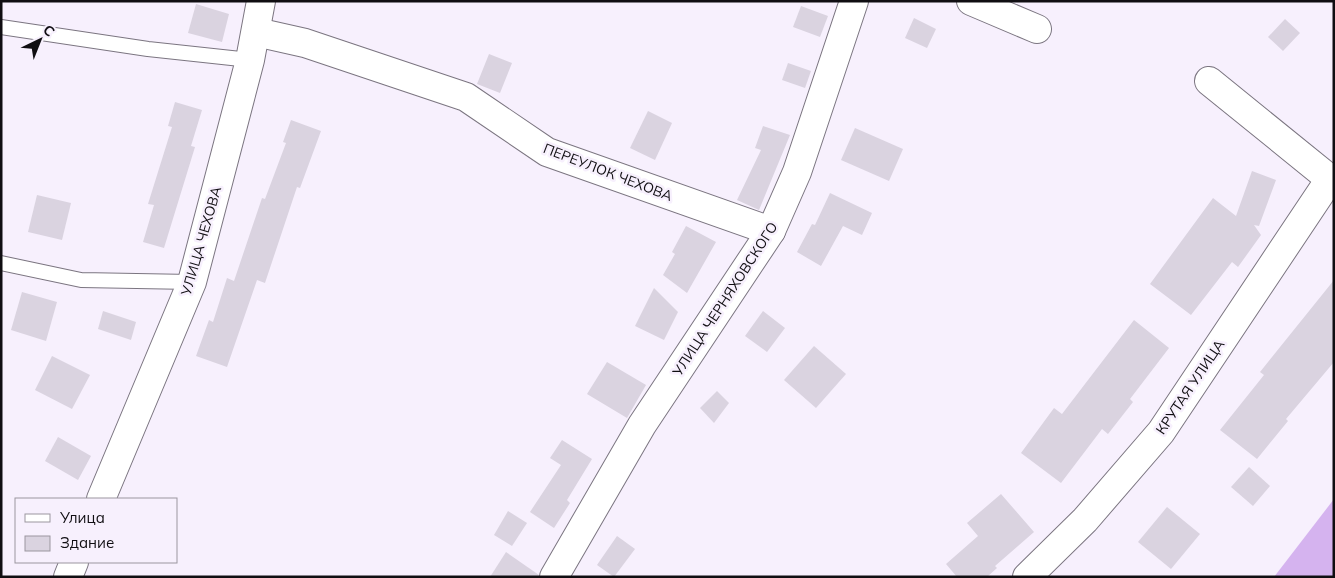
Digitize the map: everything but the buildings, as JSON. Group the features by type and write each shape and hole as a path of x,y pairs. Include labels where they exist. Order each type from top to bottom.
{"street":[{"name":"УЛИЦА ЧЕХОВА","path":"101,498 192,282 250,60 261,1"},
{"name":"УЛИЦА ЧЕРНЯХОВСКОГО","path":"554,577 642,425 771,231 798,172 854,1"},
{"path":"971,1 1037,29"},
{"name":"ПЕРЕУЛОК ЧЕХОВА","path":"256,32 305,43 466,97 547,152 771,231"},
{"path":"1209,81 1332,179"},
{"name":"КРУТАЯ УЛИЦА","path":"1027,577 1086,520 1161,432 1332,179"},
{"path":"68,577 74,563"}],"lane":[{"path":"1,27 148,49 250,60"},
{"path":"1,263 81,280 192,282"}],"shaded area":[{"path":"1334,499 1334,577 1274,577"}]}
